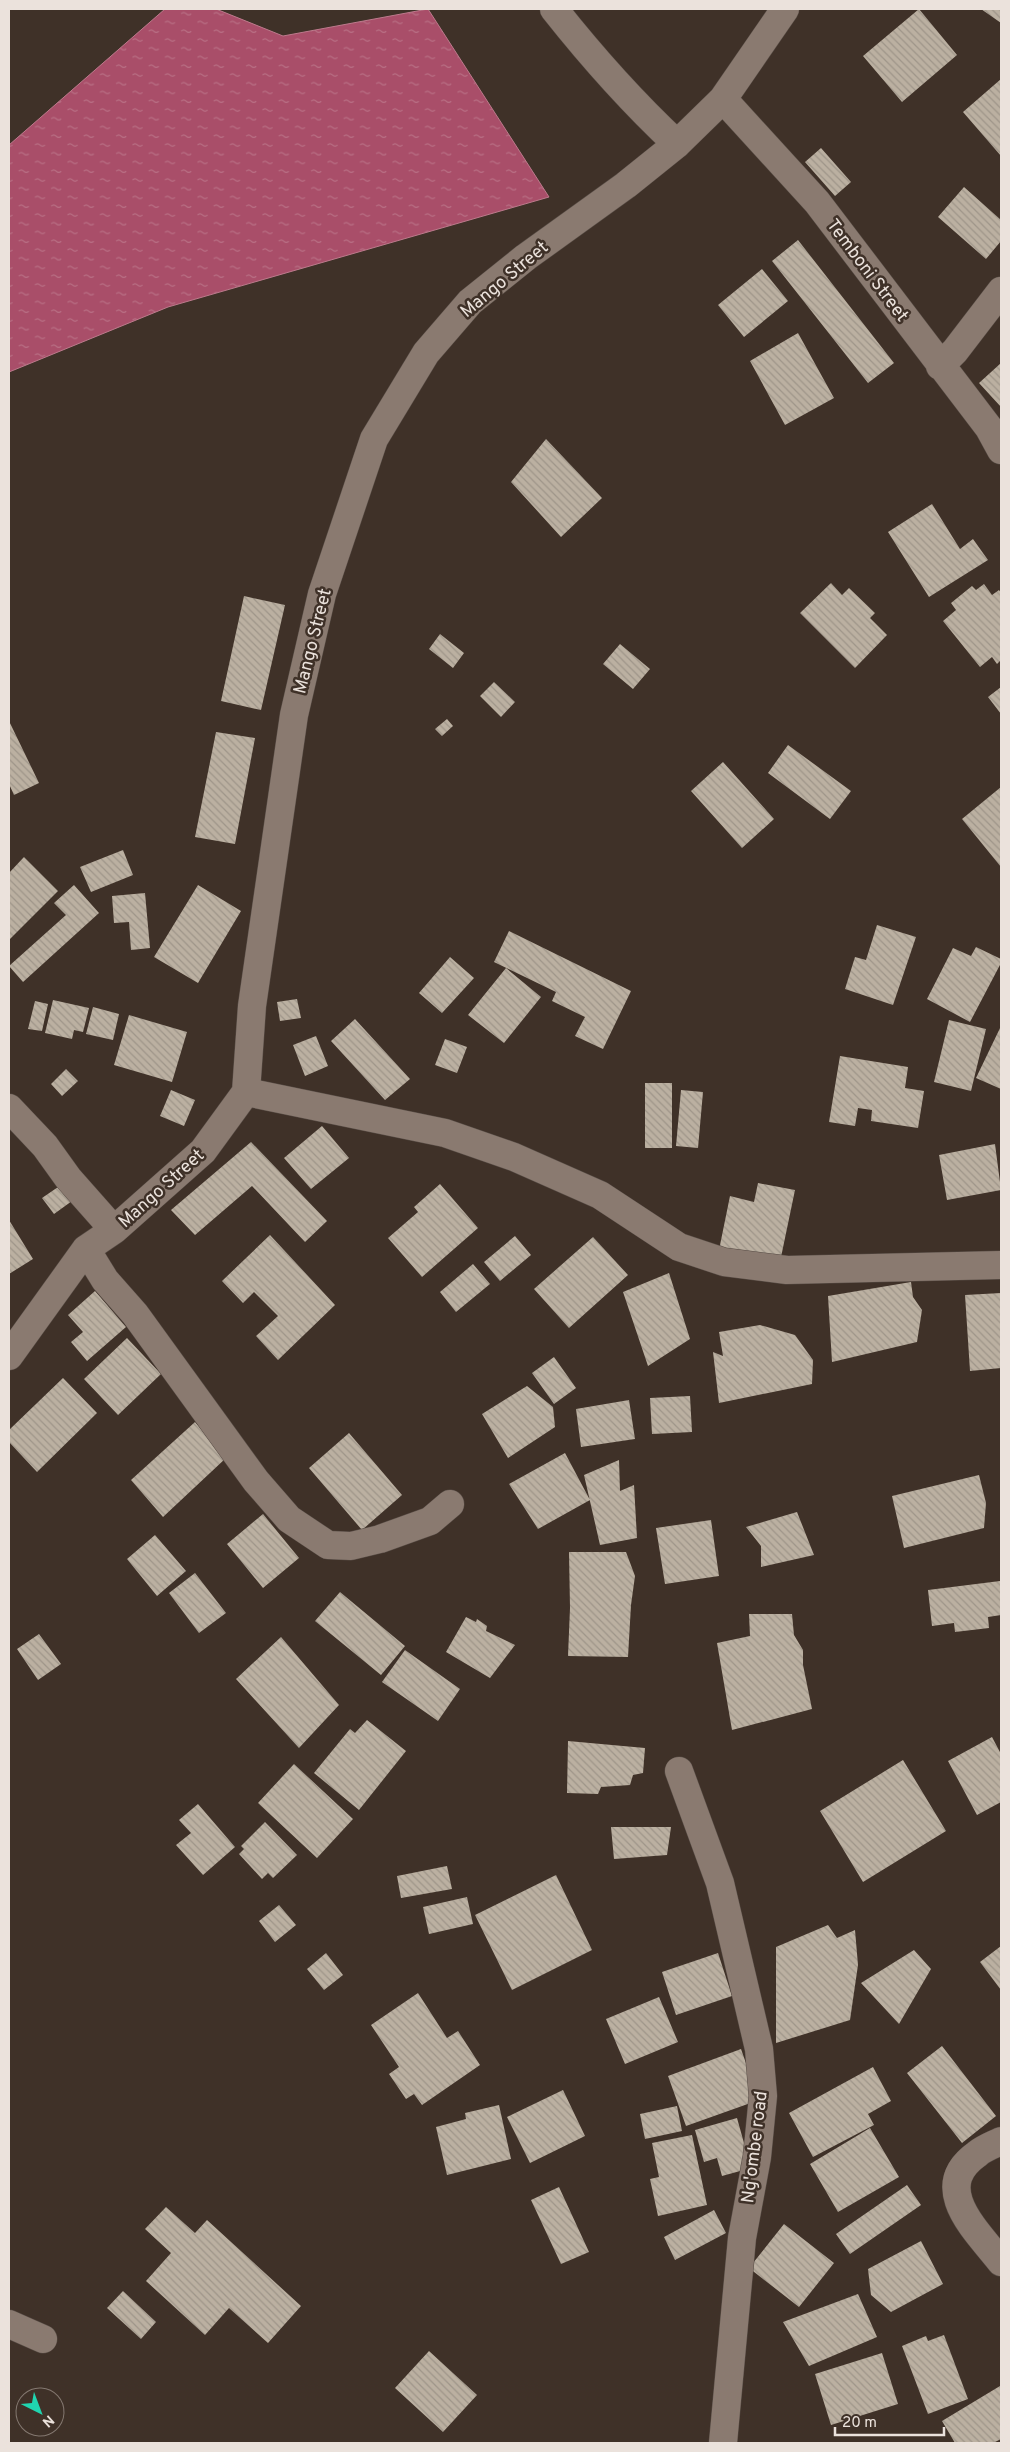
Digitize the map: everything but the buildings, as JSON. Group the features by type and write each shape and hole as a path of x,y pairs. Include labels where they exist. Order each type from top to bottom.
{"street":[{"path":"554,9 612,80 636,106 677,144"},
{"name":"Mango Street","path":"9,1356 86,1249 114,1230 203,1151 246,1092 252,1006 294,715 322,594 374,438 426,353 470,302 526,257 626,185 677,144 723,99 786,9"},
{"name":"Temboni Street","path":"723,99 817,202 989,428 1001,450"},
{"path":"940,366 955,351 1001,291"},
{"path":"246,1092 454,1136 514,1157 600,1195 680,1247 724,1262 787,1270 1001,1264"},
{"path":"9,1108 45,1146 68,1178 114,1230"},
{"path":"86,1249 105,1280 135,1314 256,1481 289,1519 328,1545 351,1546 380,1539 430,1521 450,1504"},
{"name":"Ng'ombe road","path":"679,1771 720,1883 759,2049 764,2096 757,2157 742,2238 724,2443"},
{"path":"1001,2141 976,2154 963,2169 956,2184 957,2198 964,2216 1001,2262"},
{"path":"9,2324 43,2339"}],"water":[{"path":"165,9 216,9 283,36 428,9 549,197 168,307 9,372 9,145"}]}
